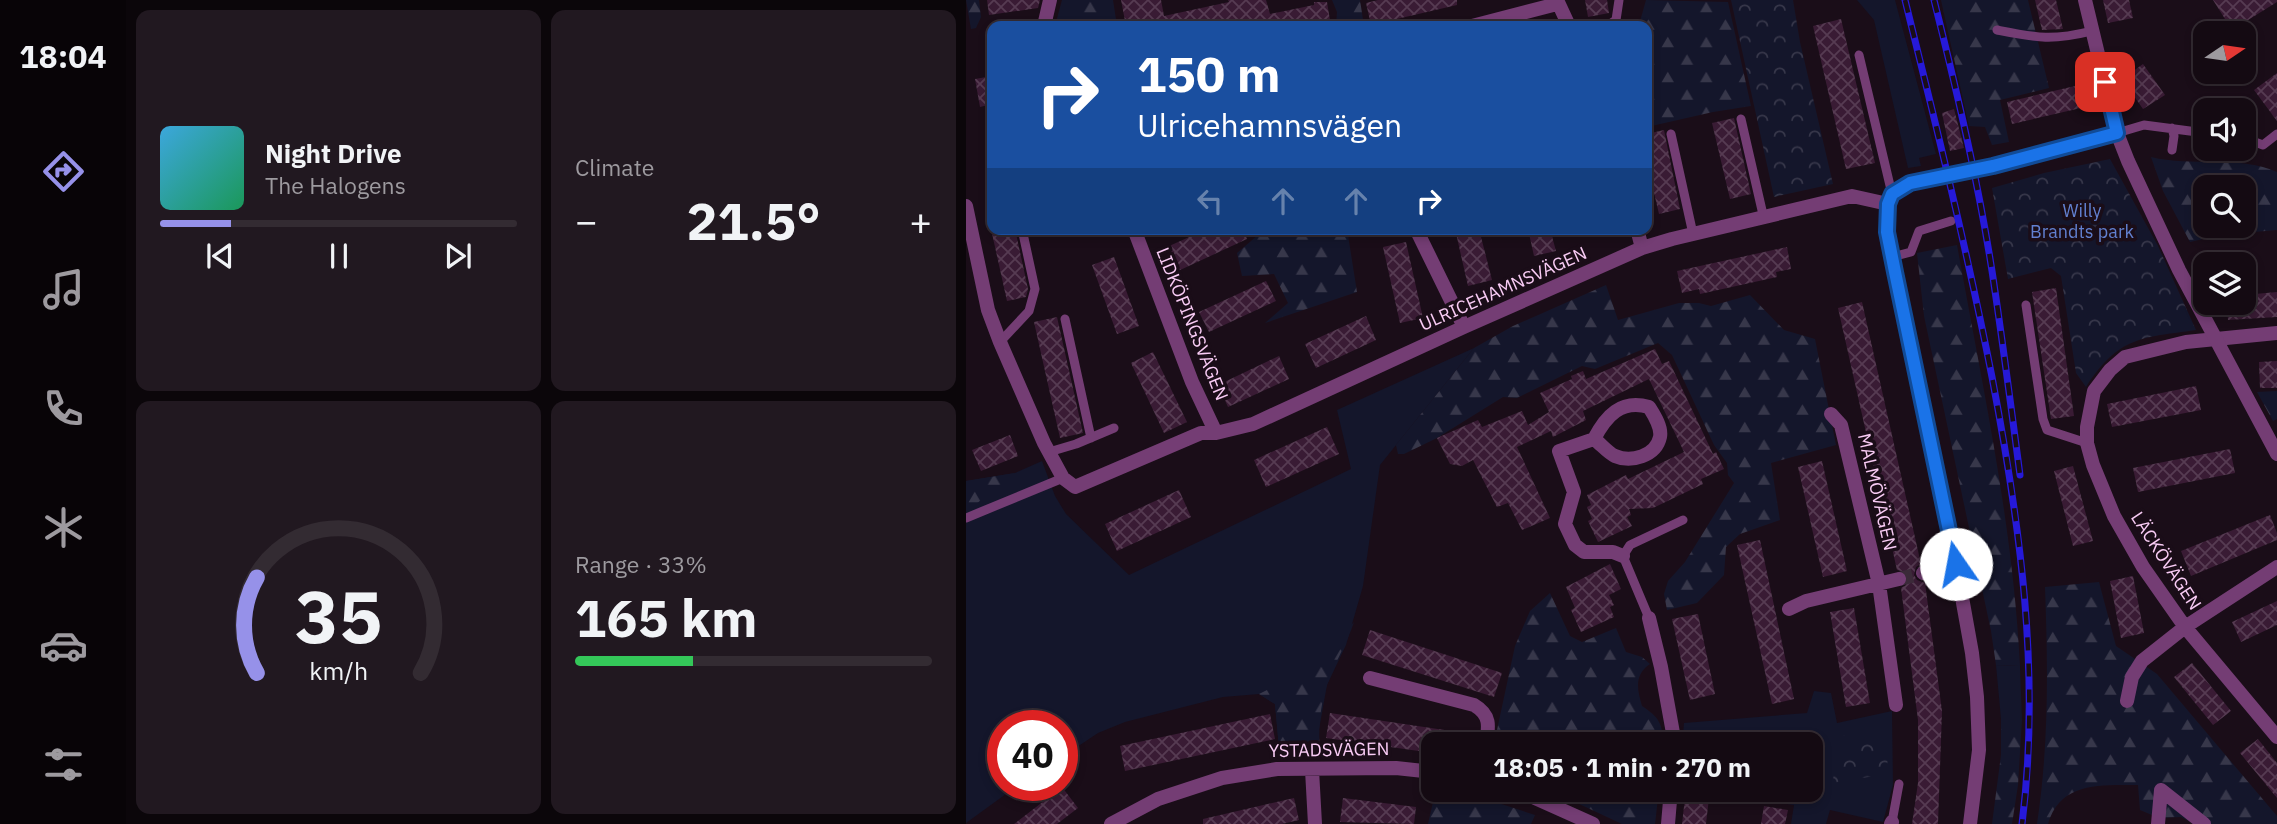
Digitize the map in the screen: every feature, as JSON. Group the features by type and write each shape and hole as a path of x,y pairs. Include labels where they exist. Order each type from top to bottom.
{"street":[{"path":"1045,21 1050,0"},
{"path":"2085,0 2117,133 2179,270 2277,454"},
{"path":"1511,21 1557,2 1566,21"},
{"path":"1970,824 1979,750 1972,653 1887,232 1890,199 1910,183 1993,166 2117,133"},
{"name":"ULRICEHAMNSVÄGEN","path":"1069,483 1201,433 1216,433 1253,424 1642,248 1853,197 1890,199"},
{"path":"966,206 988,310 1049,452 1069,483"},
{"name":"LIDKÖPINGSVÄGEN","path":"1137,235 1192,382 1216,433"},
{"path":"1419,235 1464,327"},
{"path":"1639,235 1642,248"},
{"name":"LÄCKÖVÄGEN","path":"2277,333 2186,342 2125,357 2110,370 2094,391 2089,409 2087,443 2093,465 2115,517 2143,567 2185,627 2277,737"},
{"path":"1594,439 1613,456 1627,460 1642,457 1654,449 1661,436 1658,421 1649,407 1640,404 1626,406 1604,419 1594,439 1559,452 1574,492 1565,524 1574,545 1584,552 1613,552 1623,556"},
{"name":"MALMÖVÄGEN","path":"1831,414 1841,425 1879,583 1896,705"},
{"path":"1923,573 1956,564"},
{"path":"2127,701 2132,677 2142,661 2185,627 2277,568"},
{"path":"1789,609 1806,601 1899,579"},
{"path":"1649,618 1673,732"},
{"path":"1370,678 1474,705 1481,709 1489,722 1488,732"},
{"name":"YSTADSVÄGEN","path":"1111,824 1158,799 1222,778 1277,769 1396,768 1421,771"},
{"path":"1312,770 1315,824"},
{"path":"2158,824 2161,790 2204,824"},
{"path":"1545,802 1593,824"},
{"path":"1668,824 1670,802"}],"lane":[{"path":"1614,21 1619,0"},
{"path":"1997,30 2045,39 2092,31"},
{"path":"1859,55 1890,199"},
{"path":"1741,119 1764,219"},
{"path":"2117,133 2144,125 2193,131"},
{"path":"2172,128 2172,150"},
{"path":"1671,134 1693,234"},
{"path":"2256,142 2263,145 2277,134"},
{"path":"1892,257 1911,252 1919,231 1951,221"},
{"path":"1000,342 1029,311 1035,289 1022,235"},
{"path":"2026,306 2043,419 2047,430 2087,443"},
{"path":"1065,319 1091,438"},
{"path":"1049,452 1114,428"},
{"path":"966,518 1069,483"},
{"path":"1649,618 1623,556 1630,545 1683,520"},
{"path":"1891,823 1899,784"}],"green space":[{"path":"966,0 979,0 981,17 976,28 971,29"},
{"path":"1062,0 1113,0 1116,21 1056,21"},
{"path":"1332,0 1360,0 1363,21 1336,21 1337,12"},
{"path":"1646,0 1728,2 1751,106 1652,126 1652,21 1640,21"},
{"path":"1731,0 1793,0 1833,184 1774,197"},
{"path":"1857,0 1895,0 1936,154 1919,158 1921,166 1908,168 1874,20"},
{"path":"1941,0 2028,0 2049,88 2000,100 2009,142 1992,145 1985,127 1969,126"},
{"path":"2151,157 2232,162 2277,172 2277,230 2256,232 2256,175 2193,175 2193,238 2207,238 2190,242 2163,191"},
{"name":"Willy Brandts park","path":"2110,159 2158,246 2196,330 2133,342 2109,358 2086,387 2076,373 2061,276 2051,268 2008,279 1992,188 2044,173"},
{"path":"1258,235 1348,235 1357,292 1265,323 1288,303 1274,274 1242,276 1237,253"},
{"path":"1957,245 2004,507 2020,666 1996,665 1924,316 1917,253"},
{"path":"1606,285 1618,320 1679,303 1711,306 1750,295 1784,330 1815,339 1836,445 1771,463 1780,520 1740,534 1726,547 1724,575 1697,603 1667,610 1664,594 1668,581 1685,562 1734,483 1728,475 1727,463 1714,445 1672,355 1658,343 1595,369 1582,366 1517,398 1503,397 1437,438 1404,454 1398,454 1396,445 1474,348 1513,326"},
{"path":"1474,348 1380,465 1363,586 1346,645 1327,685 1318,735 1320,752 1280,759 1275,704 1259,694 1223,697 1125,722 1098,733 1078,746 1078,710 987,710 987,801 996,801 966,823 966,481 1015,473 1042,461 1055,496 1066,514 1129,575 1351,469 1337,410"},
{"path":"2277,391 2277,419 2273,421 2257,392"},
{"path":"1015,473 971,508 966,510 966,481"},
{"path":"2099,582 2116,646 2157,674 2277,816 2277,824 2194,824 2181,817 2159,818 2140,810 2138,785 2124,785 2084,788 2072,793 2054,810 2048,824 2037,824 2047,706 2045,587"},
{"path":"1550,593 1570,636 1582,642 1616,628 1626,652 1642,657 1650,664 1639,678 1639,694 1642,706 1659,722 1662,732 1497,732 1515,646 1530,611"},
{"path":"1354,622 1325,693 1320,718 1320,752 1280,759 1275,704 1259,694 1303,672 1320,660"},
{"path":"1996,665 2020,666 2022,719 2001,719"},
{"path":"1814,691 1831,693 1837,723 1892,711 1893,785 1883,822 1830,810 1826,824 1791,824 1794,805 1774,802 1823,802 1823,732 1683,732 1684,723 1807,713"},
{"path":"2001,719 2022,719 2018,785 2012,824 1992,824 2001,755"},
{"path":"1843,735 1862,744 1875,738 1888,746 1887,774 1832,783"},
{"path":"1433,802 1495,802 1535,815 1531,824 1428,824"},
{"path":"1575,802 1658,802 1655,824 1622,824"}],"building":[{"path":"987,0 1040,0 1038,8 989,15"},
{"path":"1121,0 1161,0 1164,16 1229,2 1228,0 1266,0 1270,14 1314,5 1314,2 1327,2 1330,21 1125,21"},
{"path":"1378,0 1457,0 1457,5 1388,21 1370,21 1366,3"},
{"path":"1585,0 1607,0 1609,13 1588,17"},
{"path":"2035,0 2056,0 2063,29 2042,30"},
{"path":"2103,0 2129,0 2133,18 2108,23"},
{"path":"2213,0 2277,0 2246,21 2226,21"},
{"path":"1841,19 1875,163 1846,169 1813,26"},
{"path":"2143,64 2165,95 2143,109 2122,79"},
{"path":"2277,73 2277,121 2254,90"},
{"path":"987,77 987,105 980,107 975,79"},
{"path":"2075,86 2081,108 2012,124 2007,102"},
{"path":"1954,109 1964,148 1950,151 1942,113"},
{"path":"1734,118 1751,194 1730,199 1712,123"},
{"path":"1664,130 1680,209 1659,214 1652,184 1652,133"},
{"path":"992,235 1016,235 1028,289 1026,297 1007,301"},
{"path":"1194,235 1245,235 1247,239 1178,271 1167,247"},
{"path":"1456,235 1481,235 1492,280 1468,286"},
{"path":"1529,235 1552,235 1556,251 1534,256"},
{"path":"1406,242 1423,318 1400,323 1383,247"},
{"path":"1787,247 1791,269 1776,272 1777,277 1700,294 1699,289 1682,293 1677,271"},
{"path":"1114,257 1139,326 1117,334 1092,265"},
{"path":"1266,281 1276,301 1209,332 1199,312"},
{"path":"2056,288 2074,416 2051,419 2032,292"},
{"path":"2277,292 2277,317 2228,320 2228,315 2256,315 2256,294"},
{"path":"1862,302 1921,564 1916,567 1914,575 1917,580 1925,583 1942,711 1938,824 1912,824 1918,783 1918,720 1901,588 1906,585 1908,577 1905,572 1897,570 1838,308"},
{"path":"1366,316 1376,340 1316,368 1305,344"},
{"path":"1057,317 1083,433 1060,438 1034,322"},
{"path":"1655,349 1662,364 1669,361 1713,454 1716,452 1724,469 1701,479 1703,484 1653,508 1629,509 1631,515 1627,517 1632,526 1598,542 1588,521 1592,519 1587,507 1591,505 1587,495 1626,475 1628,479 1684,452 1649,379 1583,411 1586,420 1553,437 1551,431 1517,447 1550,518 1522,530 1508,503 1497,507 1473,460 1462,466 1450,464 1437,438 1478,420 1482,427 1522,411 1528,425 1549,412 1540,393 1572,379 1571,376 1583,371 1586,379"},
{"path":"1153,352 1187,422 1164,433 1131,363"},
{"path":"1279,356 1289,379 1228,407 1218,385"},
{"path":"2277,361 2277,388 2260,388 2259,362"},
{"path":"2196,386 2201,410 2112,427 2107,404"},
{"path":"1327,427 1339,454 1266,487 1254,460"},
{"path":"1010,435 1018,456 981,471 972,450"},
{"path":"2230,449 2235,473 2138,492 2133,468"},
{"path":"1822,461 1847,571 1823,577 1798,467"},
{"path":"2073,466 2093,541 2073,546 2054,471"},
{"path":"1179,490 1191,517 1117,551 1105,524"},
{"path":"2270,515 2277,540 2191,576 2181,551"},
{"path":"1760,540 1794,699 1772,704 1737,545"},
{"path":"1610,564 1621,589 1609,595 1614,605 1610,607 1614,617 1581,632 1571,610 1575,608 1566,587"},
{"path":"2133,576 2144,633 2121,638 2110,581"},
{"path":"2277,601 2277,625 2241,642 2232,622"},
{"path":"1854,608 1870,703 1846,707 1830,612"},
{"path":"1698,614 1715,694 1690,700 1672,619"},
{"path":"1370,630 1502,673 1494,697 1362,655"},
{"path":"2192,663 2231,711 2213,725 2174,677"},
{"path":"1330,713 1458,732 1421,732 1421,751 1326,738"},
{"path":"1270,714 1275,739 1125,771 1120,746"},
{"path":"2258,739 2277,763 2277,798 2240,753"},
{"path":"1294,798 1299,820 1282,824 1203,824 1203,819"},
{"path":"1343,798 1416,807 1414,824 1340,822"},
{"path":"1044,801 1073,801 1078,808 1057,824 1014,824"},
{"path":"1685,802 1709,802 1706,824 1682,824"},
{"path":"1764,806 1788,810 1785,824 1761,824"}],"tunnel":[{"path":"1899,579 1923,573"}],"railway":[{"path":"1905,0 1940,141 1992,377 2019,543 2025,599 2029,712 2022,824"},
{"path":"1934,0 1983,218 2020,475"}],"route":[{"path":"1956,564 1887,232 1888,204 1892,194 1910,183 1993,166 2117,133 2105,82"}]}
